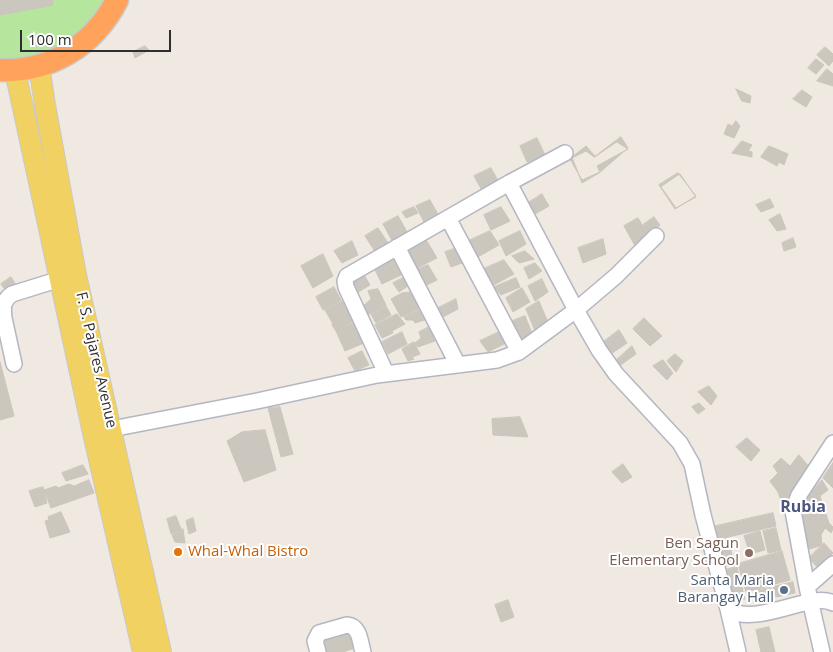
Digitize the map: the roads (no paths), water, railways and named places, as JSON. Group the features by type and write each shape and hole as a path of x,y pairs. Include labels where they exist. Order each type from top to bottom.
{"highway":[{"path":"7,70 39,66 60,58 80,46 97,31 118,0"}],"main road":[{"name":"F. S. Pajares Avenue","path":"39,66 68,277"},
{"name":"F. S. Pajares Avenue","path":"7,70 68,277 126,539 143,652"},
{"name":"F. S. Pajares Avenue","path":"126,539 162,652"}],"street":[{"path":"386,374 345,282 351,273 565,153"},
{"path":"509,183 599,350 616,374 680,443 692,464 738,652"},
{"path":"448,218 519,352"},
{"path":"102,431 386,374 497,360 519,352 576,310 616,276 656,236"},
{"path":"397,247 458,365"},
{"path":"14,364 2,319 3,305 6,298 12,294 68,277"},
{"path":"822,652 807,587 793,511 799,495 833,443"},
{"path":"807,587 833,564"},
{"path":"728,609 735,613 746,615 760,614 823,600 833,603"},
{"path":"318,652 315,641 319,633 351,625 357,630 363,652"}],"place":[{"name":"Whal-Whal Bistro","path":"178,552"},
{"name":"Ben Sagun Elementary School","path":"749,553"},
{"name":"Santa Maria Barangay Hall","path":"784,590"}],"district":[{"name":"Rubia","path":"803,507"}]}
